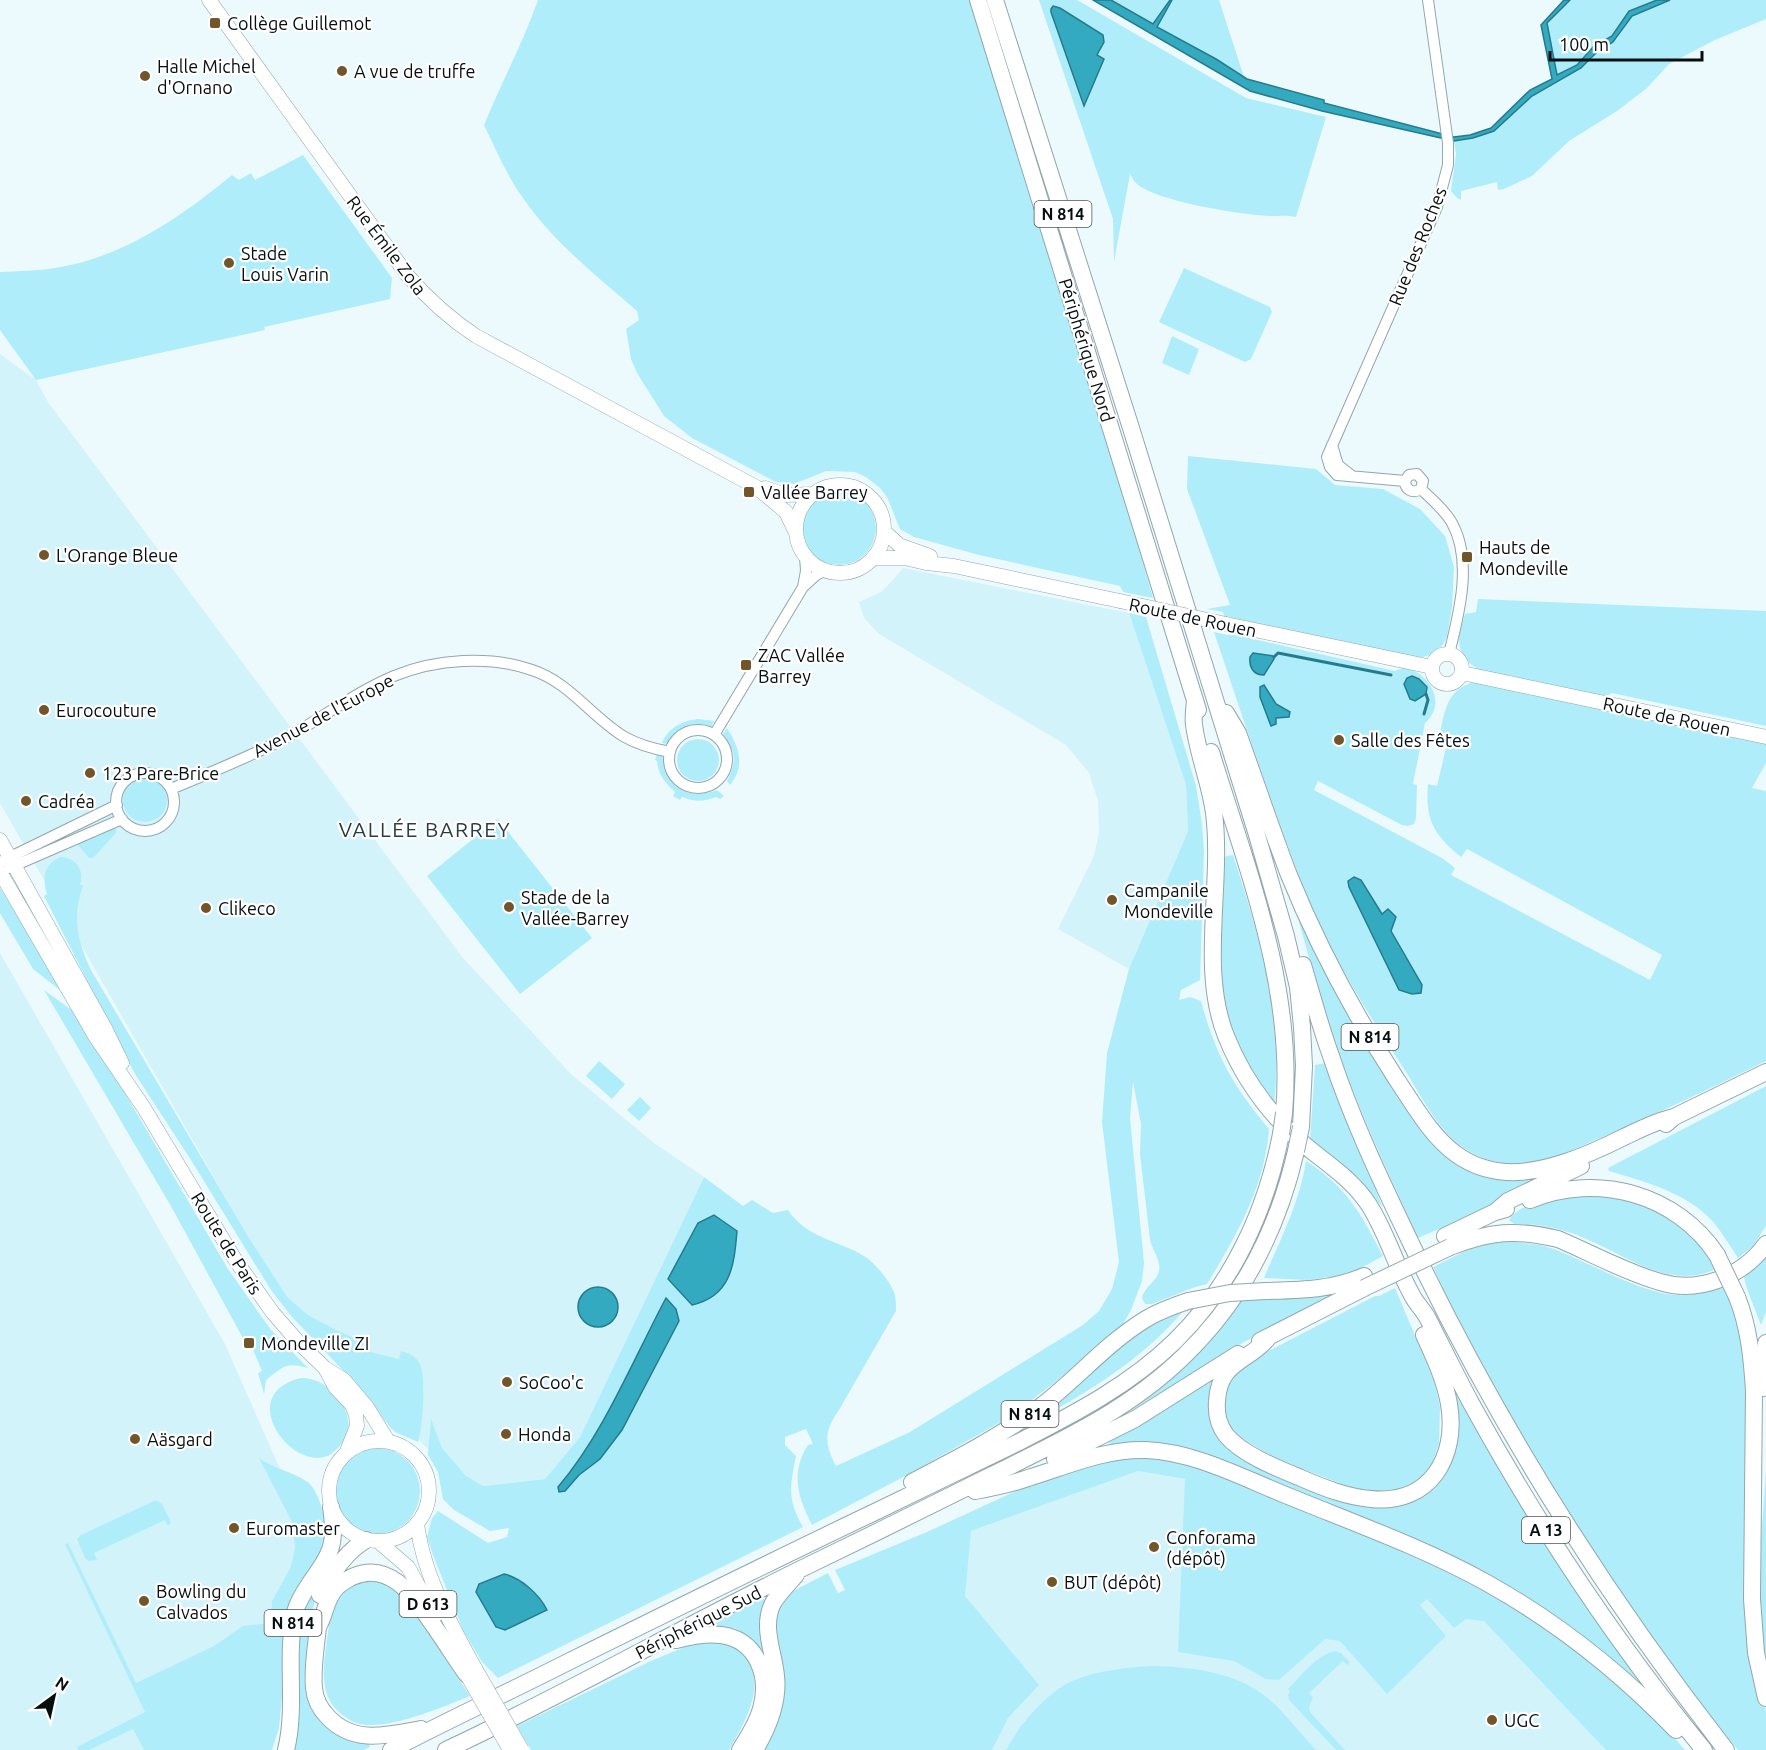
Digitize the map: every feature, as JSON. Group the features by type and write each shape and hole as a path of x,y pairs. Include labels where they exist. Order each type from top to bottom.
{"highway":[{"name":"Périphérique Nord","path":"978,0 1195,701"},
{"name":"Périphérique Nord","path":"995,0 1214,694"},
{"name":"N 814","path":"950,1496 1058,1443 1108,1414 1154,1382 1184,1357 1219,1318 1255,1264 1278,1214 1301,1127 1304,1048 1298,987 1286,936 1214,694"},
{"name":"N 814","path":"1214,694 1238,733 1289,875 1329,963 1370,1038 1423,1119 1444,1144 1461,1158 1482,1167 1500,1172 1528,1172 1568,1161 1659,1120 1674,1117"},
{"name":"N 814","path":"865,1516 1003,1450 1095,1402 1145,1367 1174,1342 1216,1292 1245,1245 1268,1190 1284,1113 1285,1036 1276,977 1251,882 1195,701"},
{"path":"1195,701 1193,722 1212,802 1216,832 1214,975 1216,1000 1224,1031 1248,1083 1272,1113 1295,1137 1344,1176 1367,1202 1378,1221 1413,1298 1416,1318 1446,1390 1450,1427 1446,1456 1439,1469 1422,1488 1405,1496 1392,1499 1371,1499 1329,1490 1272,1465 1238,1445 1227,1436 1220,1424 1217,1396 1223,1379 1235,1363 1260,1348 1269,1337"},
{"name":"A 13","path":"1257,835 1267,846 1344,1093 1374,1166 1478,1376 1556,1512 1672,1680 1726,1750"},
{"name":"N 814","path":"950,1496 1012,1482 1135,1419 1221,1363 1364,1282 1448,1241 1495,1212 1508,1201 1663,1126 1674,1117 1766,1072"},
{"path":"1495,1212 1565,1190 1587,1188 1617,1190 1648,1199 1672,1211 1701,1233 1717,1255 1744,1316 1752,1361 1754,1442 1752,1599 1756,1653 1766,1698"},
{"name":"N 814","path":"1448,1241 1493,1233 1540,1235 1558,1239 1651,1279 1683,1286 1703,1283 1734,1273 1751,1261 1766,1244"},
{"name":"N 814","path":"865,1516 881,1498 992,1438 1036,1410 1111,1345 1158,1312 1188,1301 1230,1293 1313,1289 1364,1282"},
{"name":"A 13","path":"1413,1298 1424,1313 1498,1449 1555,1544 1629,1653 1703,1749"},
{"path":"1754,1442 1761,1413 1766,1343"},
{"path":"1012,1482 1071,1463 1125,1451 1147,1450 1170,1453 1215,1467 1364,1527 1470,1574 1500,1590 1586,1648 1633,1688 1683,1738 1703,1749"},
{"name":"Périphérique Sud","path":"446,1750 459,1746 800,1569 950,1496"},
{"name":"N 814","path":"286,1750 290,1730 295,1616 300,1599 331,1550 334,1526 331,1507"},
{"name":"Périphérique Sud","path":"392,1750 436,1726 865,1516"},
{"name":"N 814","path":"318,1627 314,1619 316,1605 327,1583 348,1554 373,1541"},
{"name":"N 814","path":"755,1750 771,1717 776,1695 776,1676 768,1623 770,1612 778,1596 800,1569"},
{"name":"N 814","path":"436,1726 365,1736 350,1733 333,1722 321,1708 315,1693 314,1675 318,1627 327,1601 343,1582 360,1574 378,1573 396,1580 413,1596 472,1673"},
{"name":"N 814","path":"651,1645 711,1634 732,1637 748,1646 760,1664 764,1676 763,1700 757,1719 740,1750"}],"main road":[{"name":"Rue Émile Zola","path":"208,0 408,276 426,297 451,320 476,336 756,487 786,512 796,533"},
{"path":"835,485 855,488 871,498 881,515 884,531 873,558 847,572 826,570 805,556 796,533 798,515 802,506 813,494 835,485"},
{"name":"Rue Émile Zola","path":"756,487 786,495 813,494"},
{"name":"Route de Rouen","path":"884,531 899,545 954,566"},
{"name":"Route de Rouen","path":"873,558 905,558 954,566 1432,667 1435,679 1445,685 1454,683 1462,674 1766,737"},
{"path":"1432,667 1438,657 1449,654 1461,663 1462,674"},
{"name":"Route de Paris","path":"0,840 8,861 106,1030 144,1108"},
{"name":"Route de Paris","path":"0,872 95,1036 144,1108 236,1261 273,1313 300,1344 325,1368 344,1380 367,1407 388,1441"},
{"name":"Route de Paris","path":"325,1368 334,1387 352,1405 356,1415 357,1426 347,1451"},
{"path":"376,1440 388,1441 406,1449 420,1462 427,1476 429,1497 424,1513 417,1524 406,1534 393,1540 373,1541 348,1531 341,1525 331,1507 328,1494 330,1476 338,1460 347,1451 363,1443 376,1440"},
{"name":"D 613","path":"417,1524 426,1562 436,1589 472,1673 510,1750"},
{"name":"D 613","path":"373,1541 408,1568 522,1750"}],"street":[{"name":"Rue des Roches","path":"1428,0 1447,137 1448,165 1437,207 1327,457 1336,475 1405,481 1409,475 1417,474 1423,481 1421,489 1452,523 1461,548 1463,586 1449,654"},
{"path":"714,735 803,587 807,571 805,556"},
{"path":"803,587 820,572 826,570"},
{"name":"Avenue de l'Europe","path":"171,789 274,743 395,676 455,662 480,661 509,664 542,674 561,685 623,736 645,746 670,752"},
{"path":"704,731 714,735 723,744 727,757 722,775 712,784 698,788 683,784 673,774 670,767 670,752 675,742 688,732 704,731"},
{"path":"148,773 159,777 171,789 174,801 172,812 166,822 158,828 147,831 137,829 122,819 117,805 120,788 127,780 136,775 148,773"},
{"path":"0,872 8,861 36,843 117,805"},
{"path":"8,861 122,819"}],"shaded area":[{"path":"538,0 973,0 1095,396 1153,598 1123,592 1120,586 979,555 914,537 900,529 887,497 866,477 855,472 826,471 794,484 776,482 692,438 664,416 637,373 631,359 626,329 639,320 637,311 576,258 535,214 512,181 484,125"},
{"path":"1039,0 1077,0 1246,98 1326,117 1296,217 1243,213 1179,201 1144,189 1135,182 1130,174 1114,262 1113,219"},
{"path":"1093,0 1111,0 1153,24 1172,0 1157,27 1216,59 1247,79 1324,100 1324,103 1454,137 1470,135 1491,128 1530,90 1552,79 1541,25 1564,0 1570,0 1547,23 1557,75 1577,65 1593,47 1612,36 1629,11 1657,0 1670,0 1632,16 1613,42 1597,52 1581,68 1532,96 1494,131 1454,141 1322,111 1250,91"},
{"path":"1111,0 1170,0 1153,24"},
{"path":"1172,0 1219,0 1244,77 1157,26"},
{"path":"1570,0 1657,0 1629,11 1612,36 1593,47 1577,65 1557,75 1547,23"},
{"path":"1670,0 1766,0 1766,19 1715,40 1669,64 1647,88 1617,111 1569,141 1532,176 1504,189 1498,190 1497,182 1461,191 1461,200 1457,198 1451,191 1456,154 1454,141 1494,131 1532,96 1574,71 1617,39 1632,16"},
{"path":"1053,6 1103,35 1104,42 1097,55 1104,59 1084,106 1051,12"},
{"name":"Stade Louis Varin","path":"303,155 392,278 390,299 264,327 265,330 36,380 0,330 0,272 55,268 104,255 150,234 192,206 232,175 239,180 251,173 255,180"},
{"path":"1184,268 1270,307 1272,312 1251,359 1245,362 1159,322"},
{"path":"1172,336 1199,349 1189,375 1162,363"},
{"path":"0,354 36,380 48,402 463,958 572,1075 654,1143 704,1177 580,1437 545,1479 483,1486 435,1456 291,1312 0,803"},
{"path":"1188,456 1316,469 1335,485 1383,489 1420,509 1445,536 1454,567 1452,607 1447,637 1442,646 1429,655 1413,657 1224,616 1223,612 1207,609 1230,605 1187,489"},
{"path":"839,491 853,494 865,502 873,514 876,528 873,542 865,554 853,562 839,565 825,562 813,554 805,542 802,528 805,514 813,502 825,494"},
{"path":"903,568 1129,613 1186,785 1188,831 1129,969 1058,929 1094,856 1099,832 1098,801 1089,773 1066,745 879,634 864,618 859,602 881,592"},
{"path":"1478,599 1766,611 1766,726 1612,693 1603,698 1534,684 1531,680 1508,675 1505,678 1481,670 1467,661 1463,655 1459,637 1465,614 1476,612"},
{"path":"1129,613 1146,617 1196,786 1202,824 1204,852 1200,980 1181,990 1179,1000 1190,997 1201,1001 1213,1038 1227,1070 1245,1099 1269,1129 1262,1171 1255,1191 1218,1266 1207,1284 1152,1304 1145,1304 1142,1298 1158,1274 1159,1264 1150,1240 1140,1154 1141,1124 1133,1082 1130,1118 1144,1263 1142,1281 1123,1324 1054,1383 999,1423 812,1525 800,1495 798,1475 802,1455 808,1445 813,1444 806,1429 785,1437 785,1445 796,1456 791,1493 794,1508 803,1527 498,1678 482,1662 463,1630 427,1537 432,1518 438,1511 488,1543 507,1537 509,1528 490,1531 454,1510 443,1499 438,1472 428,1455 431,1419 442,1448 465,1475 483,1486 545,1479 580,1437 704,1177 743,1206 752,1200 773,1213 788,1210 795,1219 813,1233 864,1256 877,1267 894,1292 896,1311 828,1431 829,1450 836,1466 910,1432 1083,1325 1099,1311 1112,1289 1119,1262 1102,1122 1107,1053 1129,969 1188,831 1186,785"},
{"path":"1214,632 1395,671 1405,667 1421,676 1433,690 1435,706 1432,715 1425,723 1413,784 1417,785 1414,824 1402,825 1318,781 1314,790 1442,858 1455,868 1451,875 1650,980 1662,955 1467,849 1461,857 1438,834 1433,826 1428,807 1428,784 1437,786 1449,735 1440,733 1449,701 1459,689 1475,682 1766,743 1766,763 1752,788 1766,791 1766,1061 1636,1122 1547,1159 1519,1164 1492,1161 1457,1143 1432,1115 1353,987 1318,921 1271,799"},
{"path":"1253,653 1273,656 1274,659 1264,675 1257,674 1251,667 1250,657"},
{"path":"1412,676 1427,687 1426,694 1415,701 1410,699 1404,684 1407,678"},
{"path":"1264,685 1276,704 1290,712 1289,717 1276,718 1276,724 1271,726 1260,697 1260,687"},
{"path":"698,719 714,721 711,727 696,725 686,727 667,744 662,743 668,733 677,726"},
{"path":"727,728 735,742 739,756 738,771 730,785 727,781 734,756 723,734"},
{"path":"698,739 706,740 713,745 718,752 718,768 713,775 706,780 698,781 690,780 683,775 678,768 677,760 678,752 683,745 690,740"},
{"path":"657,753 662,755 669,776 680,789 695,794 717,790 724,796 720,799 716,797 699,801 682,797 680,800 673,796 675,792 663,778 655,760"},
{"path":"145,778 161,784 167,800 161,816 145,822 129,816 123,800 129,784"},
{"name":"Stade de la Vallée-Barrey","path":"498,819 592,938 520,994 427,876"},
{"path":"114,828 116,833 93,858 89,858 77,844"},
{"path":"1233,855 1252,916 1273,1009 1276,1041 1274,1105 1264,1096 1234,1042 1221,996 1223,857"},
{"path":"60,857 70,859 80,869 80,884 83,886 77,918 79,939 91,970 249,1238 287,1297 308,1315 363,1342 362,1350 399,1359 401,1351 412,1355 420,1364 423,1403 418,1442 395,1432 389,1426 361,1389 292,1317 271,1290 135,1074 44,896 47,894 46,872 51,863"},
{"path":"1354,877 1361,880 1382,914 1388,909 1396,917 1391,931 1422,985 1421,993 1412,994 1399,990 1349,887 1348,881"},
{"path":"0,888 65,994 33,969 0,913"},
{"path":"1296,911 1449,1157 1528,1178 1530,1184 1445,1229 1439,1229 1418,1238 1348,1078 1320,995"},
{"path":"0,953 225,1344 306,1528 262,1750 0,1750"},
{"path":"44,990 77,1014 85,1025 228,1269 271,1330 308,1368 290,1365 281,1368 266,1380 264,1394 258,1373 262,1371 249,1340 245,1342 172,1208"},
{"path":"599,1061 625,1084 612,1099 586,1076"},
{"path":"1325,1063 1383,1208 1360,1179 1310,1140 1315,1065"},
{"path":"1766,1086 1766,1226 1753,1246 1738,1258 1714,1223 1692,1204 1666,1190 1609,1171 1608,1168"},
{"path":"640,1097 651,1108 639,1121 627,1110"},
{"path":"1306,1161 1333,1181 1352,1203 1383,1256 1350,1274 1308,1280 1264,1278 1294,1206"},
{"path":"1607,1192 1644,1203 1688,1226 1719,1268 1697,1275 1669,1274 1643,1266 1574,1234 1544,1226 1514,1224 1509,1220 1516,1212 1539,1201 1568,1195"},
{"path":"714,1215 737,1231 732,1267 723,1287 715,1295 692,1305 668,1279 698,1223"},
{"path":"1498,1240 1554,1249 1631,1283 1662,1293 1689,1295 1727,1287 1738,1319 1745,1354 1748,1427 1746,1573 1755,1669 1766,1713 1766,1750 1738,1750 1663,1656 1563,1510 1462,1330 1433,1267 1473,1247"},
{"path":"1766,1254 1766,1312 1761,1325 1744,1277"},
{"path":"1373,1279 1244,1342 1107,1425 1237,1307 1243,1298"},
{"path":"598,1287 612,1293 618,1307 612,1321 598,1327 584,1321 578,1307 584,1293"},
{"path":"1395,1288 1435,1383 1440,1407 1439,1444 1431,1467 1422,1477 1390,1492 1349,1487 1273,1457 1235,1434 1227,1422 1223,1400 1229,1382 1247,1362"},
{"path":"666,1298 676,1309 679,1321 622,1430 600,1459 579,1475 565,1491 559,1492 558,1487 604,1420"},
{"path":"1186,1308 1149,1346 1107,1378 1063,1406 1016,1431 1144,1328"},
{"path":"301,1378 324,1385 342,1403 347,1414 349,1426 346,1437 338,1448 327,1456 313,1458 298,1452 285,1442 275,1429 270,1414 272,1399 281,1387"},
{"path":"1206,1381 1211,1381 1217,1427 1347,1498 1431,1484 1453,1389 1542,1539 1641,1683 1640,1685 1578,1634 1263,1478 1108,1443 1109,1440"},
{"path":"377,1448 393,1452 407,1461 416,1475 420,1491 416,1507 407,1521 393,1530 377,1534 361,1530 347,1521 338,1507 334,1491 338,1475 347,1461 361,1452"},
{"path":"1134,1457 1160,1458 1192,1466 1453,1571 1562,1637 1658,1719 1685,1750 1606,1750 1484,1621 1466,1619 1454,1628 1427,1599 1420,1605 1446,1636 1387,1694 1340,1641 1325,1639 1279,1680 1266,1679 1234,1661 1178,1652 1185,1479 1138,1471 971,1531 965,1596 1039,1685 1008,1718 992,1750 762,1750 782,1663 775,1618 778,1607 787,1594 828,1573 838,1593 845,1590 835,1570 1069,1470"},
{"path":"259,1458 311,1485 322,1507 328,1538 289,1624 279,1728 272,1750 144,1750 133,1729 89,1750 78,1750 77,1747 145,1712 65,1544 68,1543 136,1683 214,1646 243,1626 271,1623 272,1601 291,1567 295,1547 292,1522"},
{"path":"1766,1469 1766,1661 1759,1591"},
{"path":"1138,1471 1185,1479 1436,1578 1638,1750 808,1750 971,1531"},
{"path":"156,1500 162,1504 171,1522 168,1526 165,1520 94,1553 97,1560 89,1561 85,1558 77,1539 81,1535"},
{"path":"504,1574 517,1579 529,1588 547,1610 505,1630 496,1627 476,1592 479,1584"},
{"path":"371,1577 397,1585 470,1696 416,1716 386,1724 360,1724 335,1708 329,1699 324,1678 332,1610 340,1593 352,1584"},
{"path":"321,1584 313,1607 309,1631 305,1676 306,1693 314,1714 321,1722 348,1740 369,1744 370,1747 364,1750 290,1750 297,1628 306,1597"},
{"path":"763,1598 765,1600 761,1617 767,1653 762,1653 755,1643 734,1628 731,1630 704,1627"},
{"path":"697,1642 731,1644 742,1653 751,1666 754,1678 752,1703 729,1750 531,1750 517,1726 653,1660"},
{"path":"1335,1651 1341,1653 1350,1663 1347,1665 1343,1661 1309,1693 1313,1697 1309,1707 1310,1712 1345,1750 1336,1750 1289,1700 1288,1695 1290,1691 1288,1689 1309,1667 1321,1657"},
{"path":"1150,1666 1197,1669 1242,1682 1269,1699 1316,1750 1006,1750 1036,1709 1066,1684 1104,1671"}],"waterway":[{"path":"1274,657 1278,653 1391,675"},
{"path":"1424,714 1428,700 1426,694"}],"place":[{"name":"Collège Guillemot","path":"215,23"},
{"name":"A vue de truffe","path":"342,71"},
{"name":"Halle Michel d'Ornano","path":"145,76"},
{"name":"Stade Louis Varin","path":"229,263"},
{"name":"Vallée Barrey","path":"749,492"},
{"name":"L'Orange Bleue","path":"44,555"},
{"name":"Hauts de Mondeville","path":"1467,557"},
{"name":"ZAC Vallée Barrey","path":"746,665"},
{"name":"Eurocouture","path":"44,710"},
{"name":"Salle des Fêtes","path":"1339,740"},
{"name":"123 Pare-Brice","path":"90,773"},
{"name":"Cadréa","path":"26,801"},
{"name":"Campanile Mondeville","path":"1112,900"},
{"name":"Stade de la Vallée-Barrey","path":"509,907"},
{"name":"Clikeco","path":"206,908"},
{"name":"Mondeville ZI","path":"249,1343"},
{"name":"SoCoo'c","path":"507,1382"},
{"name":"Honda","path":"506,1434"},
{"name":"Aäsgard","path":"135,1439"},
{"name":"Euromaster","path":"234,1528"},
{"name":"Conforama (dépôt)","path":"1154,1547"},
{"name":"BUT (dépôt)","path":"1052,1582"},
{"name":"Bowling du Calvados","path":"144,1601"},
{"name":"UGC","path":"1492,1720"}],"district":[{"name":"VALLÉE BARREY","path":"425,829"}]}
